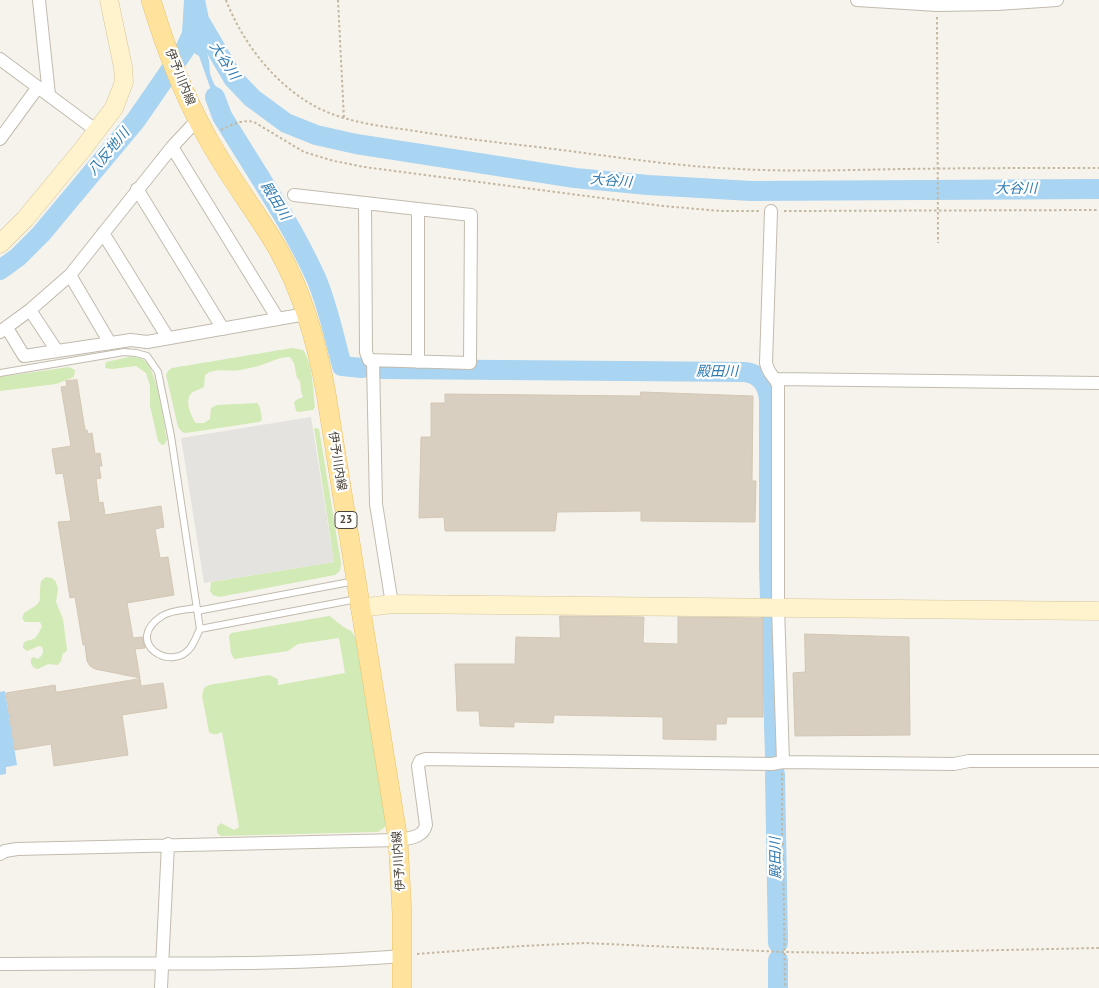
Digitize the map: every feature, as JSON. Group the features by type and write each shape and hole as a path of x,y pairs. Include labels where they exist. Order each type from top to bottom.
{"main road":[{"name":"伊予川内線","path":"151,0 181,84 206,137 278,249 290,273 315,341 326,393 398,840 402,988"}],"street":[{"path":"39,0 49,95"},
{"path":"0,244 25,219 114,108 124,82 123,67 109,0"},
{"path":"857,0 937,2 1057,0"},
{"path":"0,59 97,131"},
{"path":"0,139 38,87"},
{"path":"198,119 137,189 70,275 4,330 24,356 131,340 147,342 306,314"},
{"path":"172,147 278,319"},
{"path":"137,189 222,329"},
{"path":"294,195 471,214 470,363 373,362 369,360 366,352 365,203"},
{"path":"418,209 418,362"},
{"path":"771,211 766,364 771,376 776,379 1099,383"},
{"path":"103,233 168,338"},
{"path":"70,275 110,343"},
{"path":"30,310 57,351"},
{"path":"373,362 376,504 392,604"},
{"path":"776,379 778,385 778,607 783,762"},
{"path":"358,596 392,604 1099,611"},
{"path":"0,854 10,850 168,844 398,840 422,834 425,831 426,818 418,766 420,761 426,758 772,764 783,762 954,764 969,761 1099,760"},
{"path":"161,988 168,844"},
{"path":"0,964 162,965 300,962 402,956"}],"lane":[{"path":"0,373 124,352 148,356 158,372 171,436 197,610 200,629 191,648 180,656 161,655 151,650 148,645 147,632 150,625 169,613 197,610 358,596"},
{"path":"200,629 358,596"}],"path":[{"path":"226,0 244,37 261,60 297,94 317,107 344,119 380,126 676,165 738,169 798,171 1099,168"},
{"path":"338,0 344,119"},
{"path":"937,2 938,243"},
{"path":"206,137 248,120 304,152 364,166 663,206 771,211 1099,210"},
{"path":"783,762 782,832 785,988"},
{"path":"402,956 522,946 585,944 784,952 862,953 1099,948"}],"green space":[{"path":"292,348 303,350 309,362 315,407 313,410 296,411 294,403 303,397 294,363 290,357 287,357 240,370 213,371 205,375 204,387 190,395 188,403 196,423 204,423 210,419 211,408 217,405 257,403 262,420 259,422 186,433 182,432 178,427 166,375 172,368"},
{"path":"129,357 144,360 153,374 167,439 165,444 162,445 158,441 150,406 150,386 146,373 136,366 105,368 106,362"},
{"path":"69,367 75,370 74,377 56,384 0,391 0,377"},
{"path":"314,428 319,429 341,563 340,571 335,575 219,597 213,595 210,591 211,582 334,562"},
{"path":"46,577 52,578 56,582 58,589 56,602 63,619 67,649 63,653 58,665 48,664 38,669 34,668 31,664 31,659 33,657 38,659 41,656 43,652 42,647 39,646 27,651 23,648 23,645 25,642 35,638 42,626 40,622 25,622 22,618 24,613 40,601 41,581"},
{"path":"329,616 351,631 356,639 386,820 385,827 378,832 221,836 217,833 217,827 221,823 234,830 239,827 222,732 214,734 209,732 202,696 204,688 209,685 269,675 278,679 278,685 345,673 339,638 298,644 288,651 234,659 231,653 229,636 231,633"}],"shaded area":[{"path":"311,417 334,562 204,583 181,438"}],"water":[{"path":"184,0 203,0 203,34 210,74 214,84 223,94 218,95 228,121 223,124 199,56 192,52 188,54 185,60 181,49"},
{"path":"5,691 17,765 6,767 6,774 0,775 0,692"}],"building":[{"path":"77,380 85,430 87,430 88,434 92,433 95,454 100,453 102,466 99,466 101,478 96,479 99,503 103,502 105,515 161,506 164,527 155,529 160,558 168,557 174,595 127,603 133,638 142,637 145,648 135,649 140,678 95,669 90,666 87,661 85,645 83,645 75,597 70,598 58,522 71,521 63,473 56,474 52,449 71,446 61,387 67,386 66,381"},
{"path":"641,392 753,396 752,481 756,481 755,522 641,521 641,511 557,512 555,531 445,531 444,517 419,518 421,437 431,437 431,403 445,403 445,394 640,396"},
{"path":"560,616 644,617 643,643 678,644 678,617 763,618 763,717 727,717 726,724 716,724 716,740 663,739 663,717 554,715 553,723 514,722 514,727 480,726 479,711 457,711 455,664 515,664 516,637 560,638"},
{"path":"805,634 909,637 910,735 795,736 793,673 805,672"},
{"path":"140,679 141,686 163,683 167,708 122,715 128,755 54,766 51,744 15,750 6,693 55,685 56,692"}],"waterway":[{"name":"大谷川","path":"195,0 199,20 233,78 252,98 286,123 316,135 356,144 575,178 648,185 751,191 1099,189"},
{"name":"八反地川","path":"0,270 18,257 41,234 136,120 185,49 194,30"},
{"name":"殿田川","path":"215,97 222,116 283,216 316,278 342,366 362,368"},
{"name":"殿田川","path":"382,369 745,372 751,373 763,381 769,400 769,568 775,756"},
{"name":"殿田川","path":"775,774 778,943"},
{"name":"殿田川","path":"778,960 778,988"}]}
